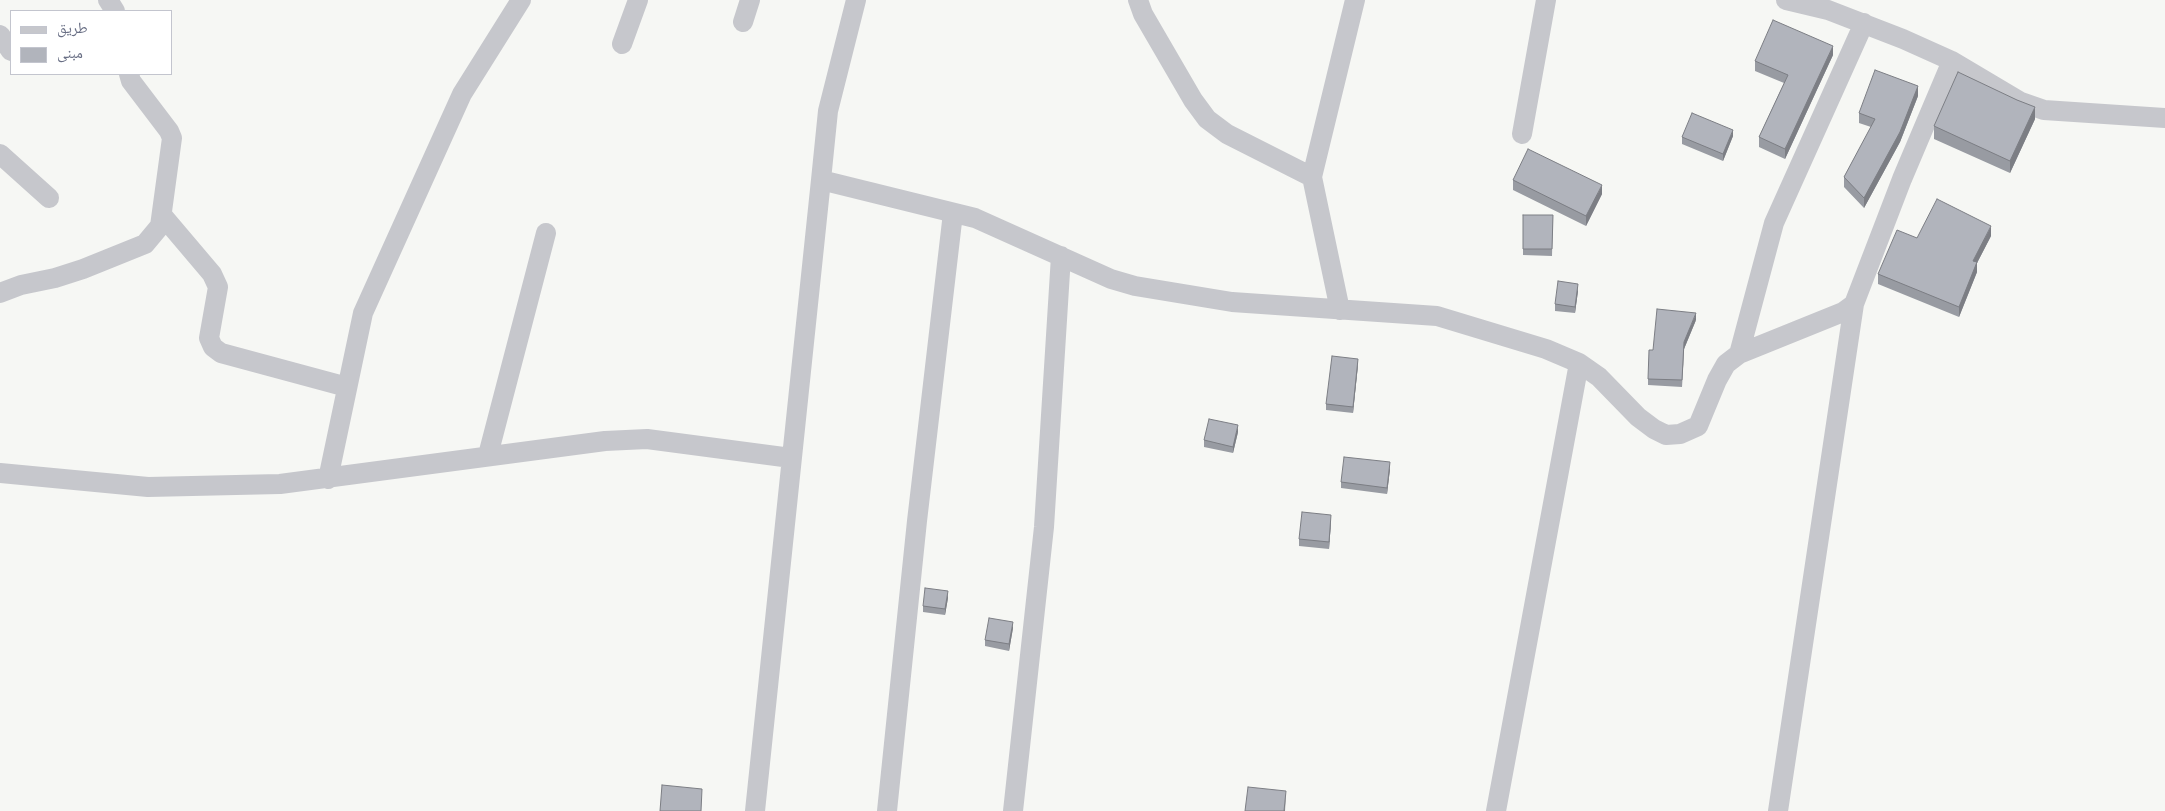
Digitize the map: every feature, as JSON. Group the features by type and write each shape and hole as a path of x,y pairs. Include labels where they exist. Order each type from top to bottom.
{"street":[{"path":"328,479 363,313 462,94 522,0"},
{"path":"622,44 639,3 638,0"},
{"path":"743,22 750,0"},
{"path":"756,811 828,111 856,0"},
{"path":"1138,0 1143,14 1193,100 1207,118 1227,134 1312,177"},
{"path":"1340,310 1312,177 1355,0"},
{"path":"1522,134 1546,0"},
{"path":"1786,0 1828,10 1864,23 1952,61 2021,102 2044,110 2165,118"},
{"path":"1739,354 1765,250 1774,223 1864,23"},
{"path":"0,35 10,50"},
{"path":"1778,811 1854,304 1902,179 1952,61"},
{"path":"0,293 21,285 55,278 83,269 145,244 160,226 172,138 170,131 131,81 129,75"},
{"path":"0,154 49,198"},
{"path":"820,180 974,218 1111,279 1135,286 1232,302 1437,316 1546,349 1579,363 1599,377 1638,417 1654,430 1666,435 1680,434 1698,426 1726,364 1739,354 1843,312 1854,304"},
{"path":"887,811 917,522 953,213"},
{"path":"162,215 212,274 218,287 209,338 213,347 221,353 347,387"},
{"path":"488,455 546,233"},
{"path":"1013,811 1044,527 1060,256"},
{"path":"1496,811 1579,363"},
{"path":"0,473 148,486 238,486 328,479 488,455 605,441 647,439 791,458"}],"building":[{"path":"1773,20 1833,46 1785,149 1759,137 1788,75 1755,61"},
{"path":"1875,70 1918,86 1900,132 1864,198 1844,177 1875,119 1859,113"},
{"path":"1958,72 2035,107 2010,161 1934,126"},
{"path":"1692,113 1733,130 1723,154 1682,137"},
{"path":"1528,149 1602,185 1586,216 1513,180"},
{"path":"1937,199 1991,226 1973,261 1977,262 1959,307 1878,274 1897,230 1917,238"},
{"path":"1523,215 1553,215 1552,249 1523,249"},
{"path":"1558,281 1578,284 1575,307 1555,304"},
{"path":"1657,309 1696,313 1684,342 1682,380 1648,379 1649,350 1653,350"},
{"path":"1332,356 1358,359 1353,407 1326,404"},
{"path":"1209,419 1238,425 1233,447 1204,440"},
{"path":"1344,457 1390,462 1387,488 1341,482"},
{"path":"1302,512 1331,515 1329,542 1299,539"},
{"path":"925,588 948,591 945,609 923,606"},
{"path":"989,618 1013,622 1009,644 985,640"},
{"path":"662,785 702,789 701,811 660,811"},
{"path":"1248,787 1286,791 1284,811 1245,811"}]}
